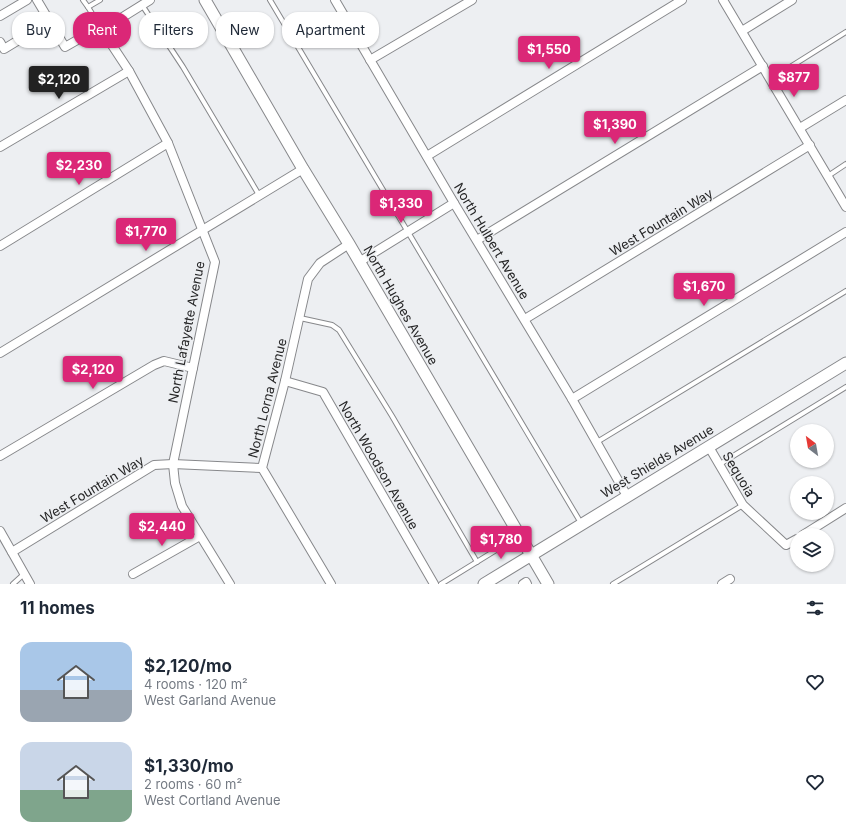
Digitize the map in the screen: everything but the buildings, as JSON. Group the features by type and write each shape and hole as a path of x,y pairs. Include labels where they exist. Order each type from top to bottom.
{"street":[{"path":"0,16 27,0"},
{"path":"37,0 44,12"},
{"path":"130,12 150,0"},
{"name":"North Hughes Avenue","path":"205,0 548,584"},
{"name":"North Hulbert Avenue","path":"335,0 454,203 525,319 627,496"},
{"path":"370,60 472,0"},
{"path":"427,156 682,0"},
{"path":"724,0 846,207"},
{"path":"742,31 792,0"},
{"path":"0,42 4,49 12,44"},
{"name":"North Lafayette Avenue","path":"114,48 129,71 168,143 215,262 173,464 175,483 182,506 230,584"},
{"path":"477,240 763,66"},
{"path":"0,147 129,71"},
{"path":"800,128 846,100"},
{"path":"0,246 168,143"},
{"name":"West Fountain Way","path":"525,319 810,145"},
{"path":"0,353 303,169"},
{"path":"359,262 454,203"},
{"path":"572,399 846,232"},
{"name":"North Lorna Avenue","path":"331,584 262,468 285,381 308,279 320,264 349,244"},
{"path":"0,456 154,365 164,361 193,368"},
{"name":"West Shields Avenue","path":"484,584 846,362"},
{"name":"North Woodson Avenue","path":"285,381 323,392 434,584"},
{"name":"Sequoia","path":"709,447 744,505 786,545 790,543"},
{"name":"West Fountain Way","path":"12,552 154,466 173,464 262,468"},
{"path":"814,528 846,508"},
{"path":"0,531 30,584"},
{"path":"134,574 200,536"},
{"path":"722,584 730,579"}],"lane":[{"path":"83,0 91,12"},
{"path":"88,7 100,0"},
{"path":"270,0 582,523"},
{"path":"142,5 183,67 259,195"},
{"path":"771,79 846,32"},
{"path":"828,176 846,164"},
{"path":"596,442 846,291"},
{"path":"299,318 332,325 339,330 388,409 477,562"},
{"path":"719,464 846,387"},
{"path":"613,584 744,505"},
{"path":"441,584 501,547"},
{"path":"13,584 24,574"}]}
